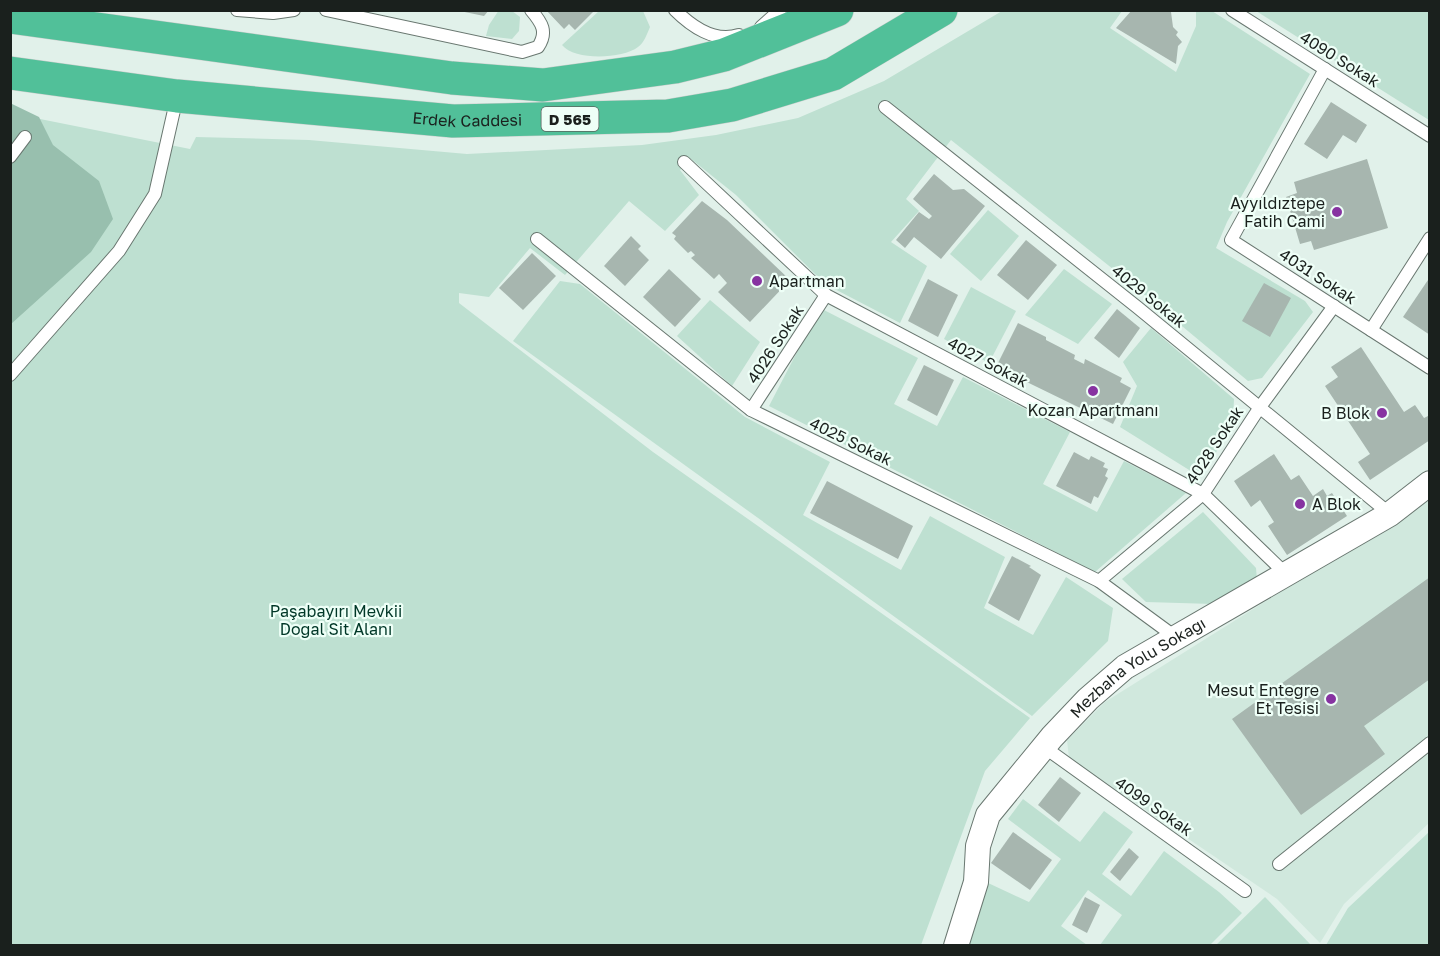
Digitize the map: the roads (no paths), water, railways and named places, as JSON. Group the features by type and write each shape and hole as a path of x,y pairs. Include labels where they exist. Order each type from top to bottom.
{"highway":[{"name":"D 565","path":"10,17 81,18 452,78 543,85 675,68 724,55 837,10"},
{"name":"Erdek Caddesi","path":"10,73 177,96 453,121 668,116 732,105 833,74 941,10"}],"street":[{"name":"Mezbaha Yolu Sokağı","path":"956,945 976,882 978,846 988,815 1044,747 1088,699 1118,673 1174,636 1287,575 1390,514 1430,483"}],"lane":[{"path":"237,10 273,13 294,10"},
{"path":"326,10 522,52 531,51 542,40 543,25 531,10"},
{"path":"675,10 691,25 717,37 735,37 766,25 780,10"},
{"name":"4090 Sokak","path":"1232,10 1430,136"},
{"name":"4031 Sokak","path":"1325,69 1231,240 1430,368"},
{"path":"10,375 119,251 155,194 177,96"},
{"name":"4029 Sokak","path":"885,106 1390,514"},
{"path":"10,157 25,137"},
{"name":"4027 Sokak","path":"684,162 826,295 1203,494 1287,575"},
{"path":"1371,330 1430,238"},
{"name":"4025 Sokak","path":"537,239 751,411 1099,581 1174,636"},
{"name":"4026 Sokak","path":"751,411 826,295"},
{"name":"4028 Sokak","path":"1099,581 1203,494 1260,407 1334,306"},
{"path":"1279,864 1430,743"},
{"name":"4099 Sokak","path":"1044,747 1245,891"}],"place":[{"name":"Ayyıldıztepe Fatih Cami","path":"1337,212"},
{"name":"Apartman","path":"757,281"},
{"name":"Kozan Apartmanı","path":"1093,391"},
{"name":"B Blok","path":"1382,413"},
{"name":"A Blok","path":"1300,504"},
{"name":"Mesut Entegre Et Tesisi","path":"1331,699"}],"park label":[{"name":"Paşabayırı Mevkii Doğal Sit Alanı","path":"336,620"}]}
